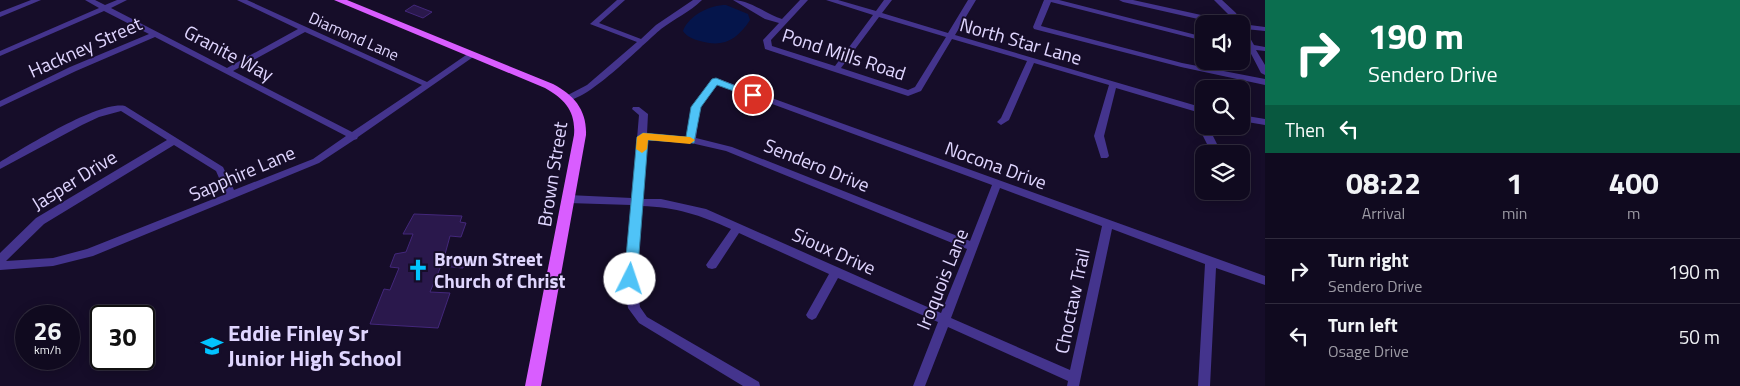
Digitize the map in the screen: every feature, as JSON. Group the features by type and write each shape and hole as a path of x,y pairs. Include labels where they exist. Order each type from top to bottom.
{"main road":[{"name":"Brown Street","path":"339,0 549,86 569,98 579,114 581,131 533,386"}],"street":[{"path":"0,15 37,0"},
{"name":"Granite Way","path":"89,0 354,136"},
{"path":"0,54 123,0"},
{"name":"Diamond Lane","path":"240,0 428,85"},
{"path":"621,0 594,24 644,42"},
{"path":"569,98 590,87 698,0"},
{"path":"737,0 764,15 783,22 804,0"},
{"name":"North Star Lane","path":"830,0 1195,109"},
{"path":"836,70 888,0"},
{"path":"950,37 972,0"},
{"path":"1195,37 1049,0 1037,27 1181,65 1265,82"},
{"path":"1123,0 1195,16"},
{"path":"1218,0 1233,15"},
{"name":"Pond Mills Road","path":"783,22 767,40 766,44 771,48 903,93 918,89 950,37"},
{"path":"1250,27 1265,29"},
{"path":"228,71 304,29"},
{"name":"Hackney Street","path":"0,104 73,69 157,34"},
{"path":"1251,47 1265,49"},
{"path":"1251,47 1265,73"},
{"name":"Sapphire Lane","path":"0,266 54,262 89,253 316,161 472,55"},
{"path":"1001,122 1005,120 1031,60"},
{"name":"Nocona Drive","path":"691,140 696,107 716,81 1265,281"},
{"path":"1104,156 1099,136 1113,85"},
{"path":"0,166 113,108 122,108 220,169 232,196"},
{"path":"636,109 644,114 630,279 636,311 643,320 754,386"},
{"path":"1250,120 1265,122"},
{"name":"Sendero Drive","path":"643,137 691,140 747,156 973,247"},
{"name":"Jasper Drive","path":"0,260 40,221 175,140"},
{"name":"Iroquois Lane","path":"918,386 997,184"},
{"name":"Sioux Drive","path":"568,199 638,202 688,208 738,227 836,271 1074,382"},
{"name":"Choctaw Trail","path":"1074,382 1108,224"},
{"path":"712,265 738,227"},
{"path":"1204,386 1211,262"},
{"path":"812,315 836,271"}],"shaded area":[{"path":"720,5 726,5 748,14 750,20 740,33 729,41 708,43 690,38 683,31 690,20 701,12"}],"building":[{"path":"414,5 432,12 423,18 405,11"},
{"name":"Brown Street Church of Christ","path":"414,214 462,216 460,222 466,223 461,237 450,236 444,258 465,260 463,268 441,266 430,292 450,293 438,328 370,324 384,289 390,290 399,268 390,267 395,254 406,252 413,234 403,234"}],"slow traffic":[{"path":"642,149 643,137 690,140"}],"place":[{"name":"Brown Street Church of Christ","path":"418,270"},
{"name":"Eddie Finley Sr Junior High School","path":"212,346"}],"route":[{"path":"630,279 643,137 691,140 693,114 700,99 716,81 753,95"}]}
